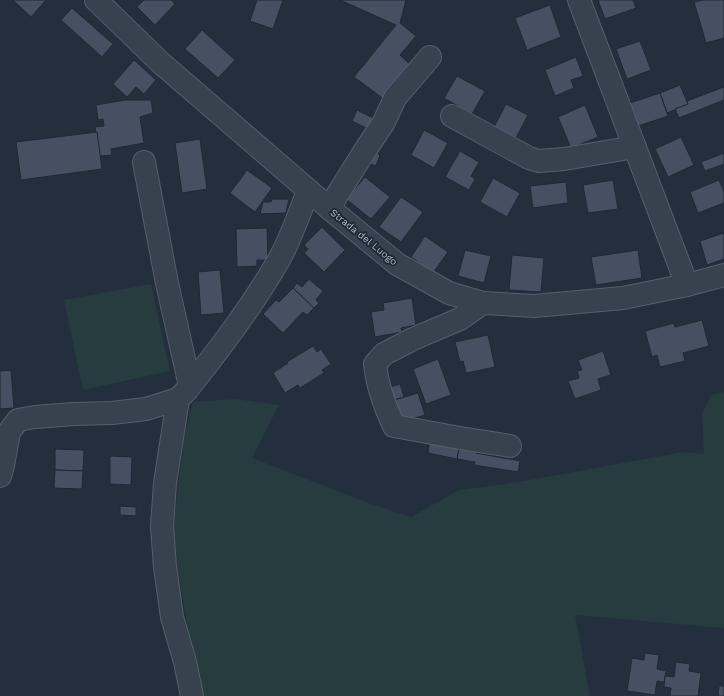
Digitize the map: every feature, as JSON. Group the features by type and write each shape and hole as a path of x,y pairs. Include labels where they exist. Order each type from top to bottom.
{"street":[{"name":"Strada del Luogo","path":"96,0 161,63 308,191 397,264 450,293 483,304 534,306 623,298 687,285 724,275"},
{"path":"579,0 687,285"},
{"path":"329,208 384,122 395,98 430,57"},
{"path":"452,116 529,158 539,161 564,159 635,147"},
{"path":"144,162 167,284 184,393 165,483 162,526 165,567 172,617 185,662 192,696"},
{"path":"0,476 9,432 18,420 35,417 112,413 146,409 184,393 212,359 258,294 282,254 308,191"},
{"path":"483,304 460,320 413,339 384,354 375,364 376,376 394,426 510,446"}],"green space":[{"path":"151,284 170,371 83,390 64,300"},
{"path":"724,392 724,628 575,615 590,696 204,696 189,634 172,538 184,438 193,402 235,399 279,405 252,458 371,504 411,517 459,490 519,482 683,452 704,454 702,413 712,395"}],"building":[{"path":"13,0 46,0 31,17"},
{"path":"144,0 171,0 175,4 155,25 137,7"},
{"path":"257,0 283,0 273,29 250,21"},
{"path":"340,0 406,0 400,23 416,36 400,55 414,68 385,100 354,77 396,25"},
{"path":"598,0 633,0 636,8 605,19"},
{"path":"703,0 724,0 724,38 706,43 694,2"},
{"path":"550,5 561,37 527,50 515,18"},
{"path":"72,8 113,44 102,57 61,20"},
{"path":"202,30 235,60 218,78 185,49"},
{"path":"640,41 651,70 627,79 616,49"},
{"path":"576,57 583,76 571,80 574,88 555,96 545,70"},
{"path":"134,60 156,80 144,94 136,87 127,97 113,84"},
{"path":"457,76 485,91 472,114 444,98"},
{"path":"680,85 688,104 667,113 660,93"},
{"path":"724,87 724,100 679,118 675,109 688,104 687,101"},
{"path":"660,93 668,116 638,126 630,103"},
{"path":"125,100 151,100 153,113 140,117 144,143 111,149 112,155 100,156 95,127 104,126 103,119 98,120 96,105"},
{"path":"506,104 528,115 516,138 494,127"},
{"path":"585,105 598,137 571,148 558,117"},
{"path":"357,110 373,118 368,129 352,121"},
{"path":"424,130 448,143 434,168 411,155"},
{"path":"97,132 102,169 21,180 16,142"},
{"path":"681,137 694,165 668,177 655,149"},
{"path":"200,139 207,189 182,193 175,143"},
{"path":"371,150 380,155 376,166 366,162"},
{"path":"460,151 479,162 471,176 475,179 469,190 445,177"},
{"path":"724,153 724,164 705,171 701,162"},
{"path":"247,170 272,188 255,212 230,193"},
{"path":"365,177 390,197 371,219 346,199"},
{"path":"493,178 520,193 507,217 480,202"},
{"path":"613,180 618,209 588,213 583,185"},
{"path":"719,180 724,192 724,203 698,213 690,192"},
{"path":"566,182 568,203 533,208 530,186"},
{"path":"401,197 423,212 401,242 379,227"},
{"path":"272,199 289,199 286,213 260,214 263,202 271,202"},
{"path":"322,227 345,250 324,272 304,253 308,249 304,245"},
{"path":"267,228 268,260 257,260 257,266 237,267 236,229"},
{"path":"724,233 724,259 707,265 700,241"},
{"path":"425,236 448,252 433,273 411,257"},
{"path":"465,250 491,256 484,283 458,276"},
{"path":"638,250 642,278 596,285 591,257"},
{"path":"512,255 544,258 541,292 509,290"},
{"path":"220,270 224,313 201,315 198,272"},
{"path":"309,279 323,291 316,300 319,303 314,308 293,288 297,283 302,287"},
{"path":"293,288 314,308 307,315 303,312 283,333 263,314 276,300 279,302"},
{"path":"412,298 416,325 401,328 402,332 375,337 371,312 384,310 383,303"},
{"path":"702,320 709,346 683,353 685,361 660,367 657,355 652,357 645,331 674,323 675,327"},
{"path":"488,335 495,367 466,373 463,361 460,362 455,342"},
{"path":"313,346 317,352 321,349 331,364 322,370 324,373 300,388 298,385 285,393 273,373 288,363 287,362"},
{"path":"603,351 611,375 598,379 601,390 575,399 568,381 579,378 577,371 582,370 578,360"},
{"path":"438,359 451,395 426,404 413,369"},
{"path":"11,370 14,408 0,409 0,371"},
{"path":"400,384 404,397 391,401 387,388"},
{"path":"418,393 425,415 398,423 391,401"},
{"path":"430,438 460,444 457,459 428,453"},
{"path":"460,444 477,447 476,453 520,461 518,472 474,465 475,462 457,459"},
{"path":"55,449 84,450 83,471 55,470"},
{"path":"110,456 132,457 131,485 110,484"},
{"path":"55,470 83,471 82,489 54,488"},
{"path":"120,506 136,507 136,516 120,515"},
{"path":"645,653 659,655 657,669 666,671 664,682 657,681 655,695 627,691 632,658 644,660"},
{"path":"676,662 690,664 689,671 701,673 698,696 670,696 671,688 664,687 665,676 674,677"},
{"path":"719,686 724,686 724,696 718,696"}]}
